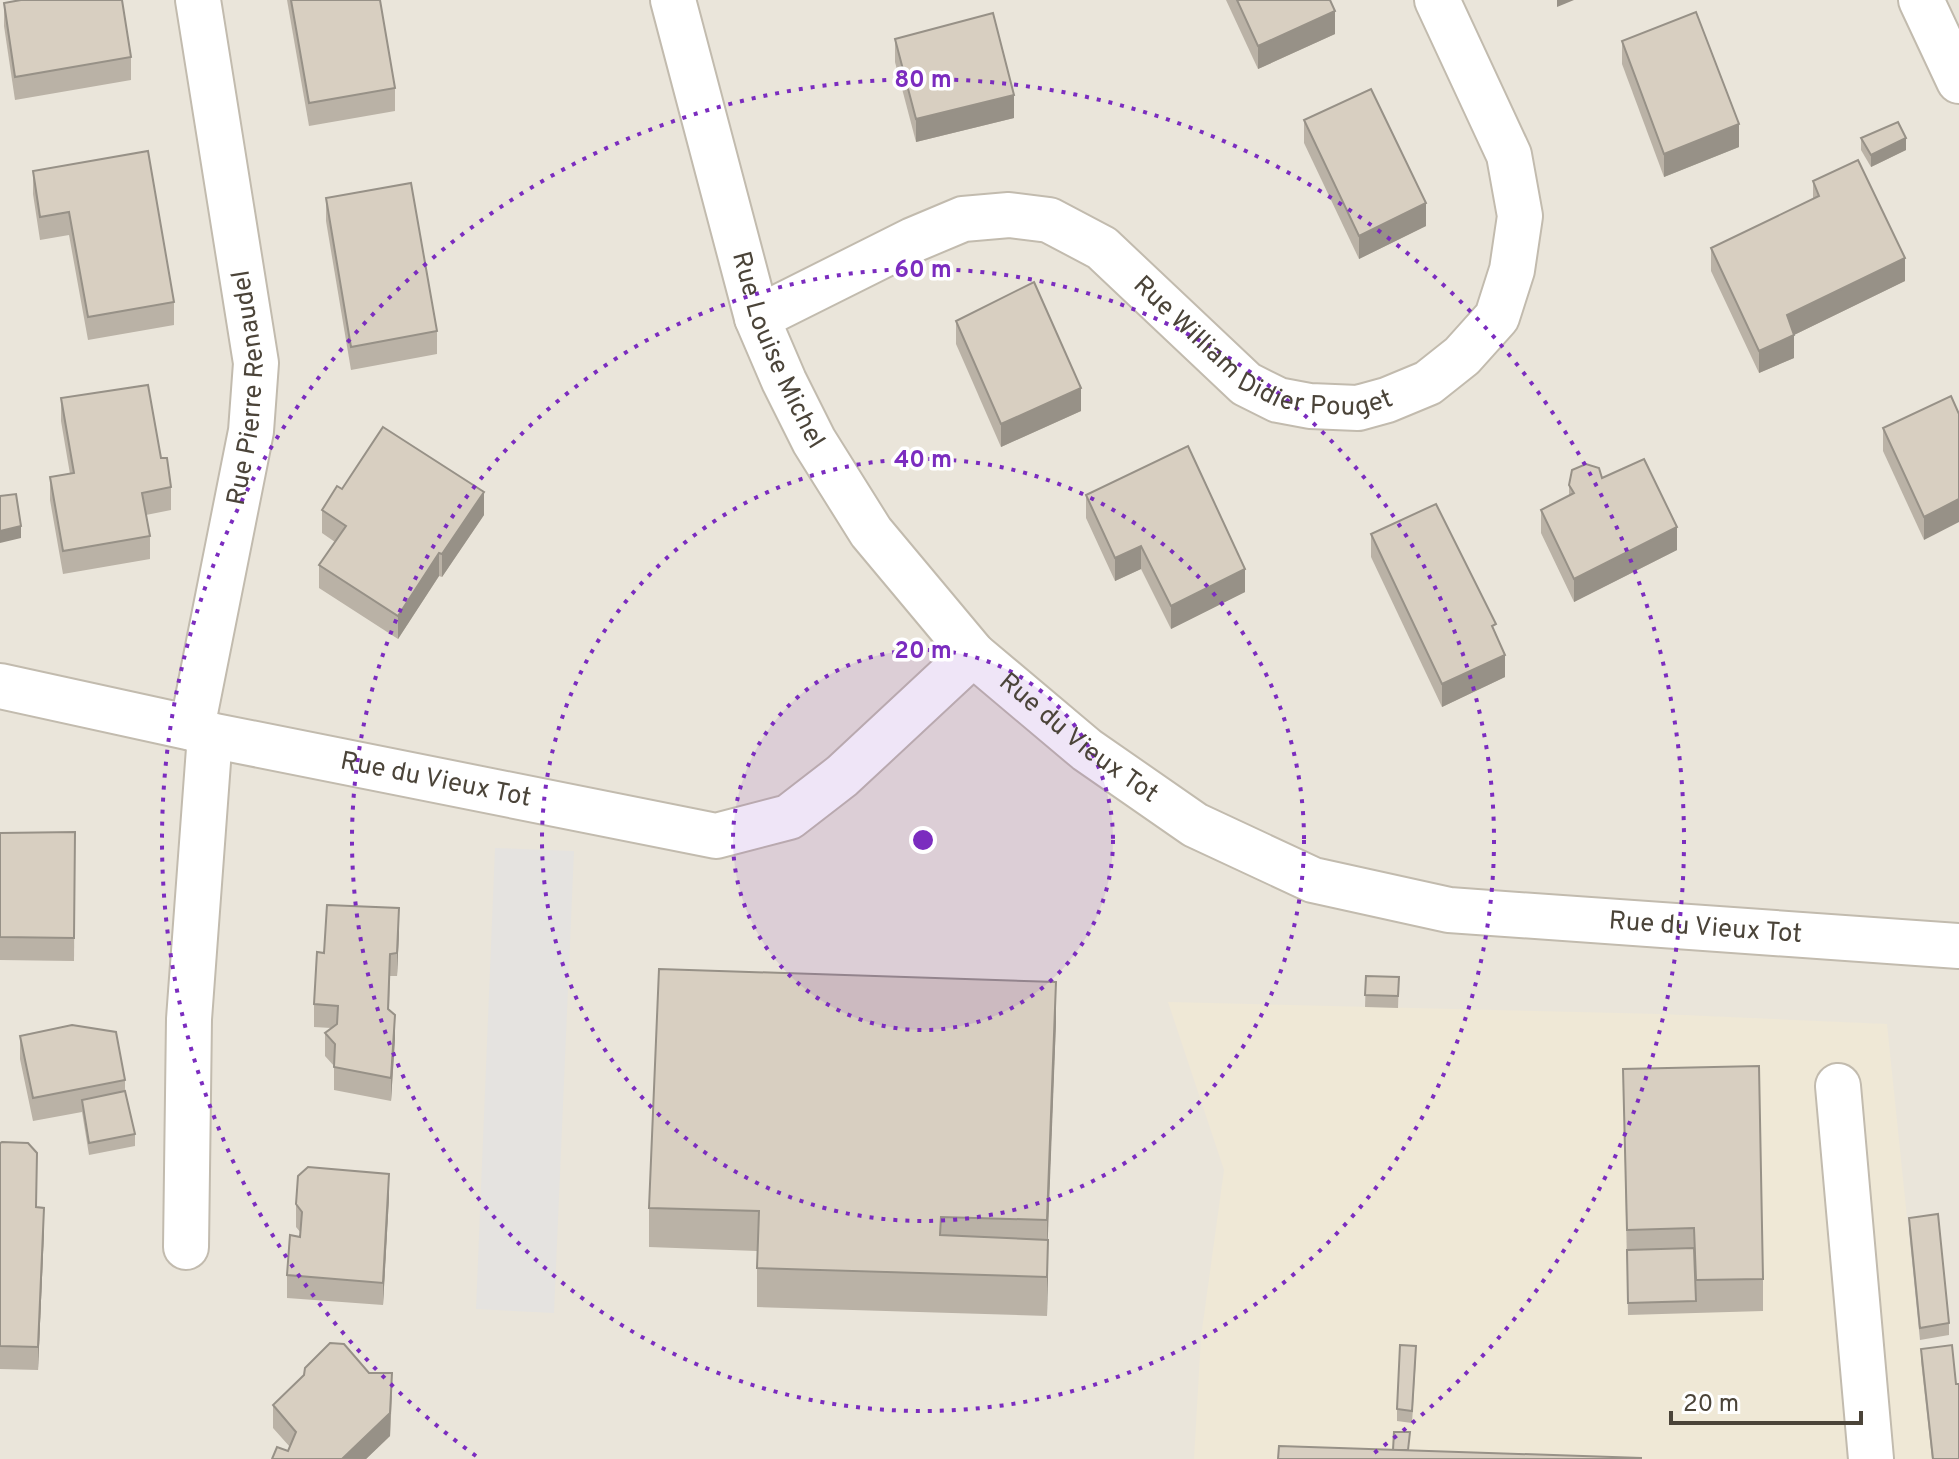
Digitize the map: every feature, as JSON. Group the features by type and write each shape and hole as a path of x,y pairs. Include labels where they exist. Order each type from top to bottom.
{"street":[{"name":"Rue Pierre Renaudel","path":"198,0 256,363 251,431 201,731"},
{"name":"Rue Louise Michel","path":"673,0 757,318 784,381 814,441 871,532 973,654"},
{"name":"Rue William Didier Pouget","path":"757,318 913,240 963,219 1009,215 1049,220 1102,248 1246,384 1278,400 1310,406 1358,408 1428,383 1462,356 1497,317 1512,270 1520,216 1509,155 1437,0"},
{"path":"1921,0 1959,81"},
{"name":"Rue du Vieux Tot","path":"0,686 201,731 716,836 789,817 842,776 973,654 1087,750 1195,825 1313,880 1449,910 1959,946"},
{"path":"186,1247 189,1019 201,731"},
{"path":"1838,1086 1871,1459"}],"shaded area":[{"path":"0,0 1959,0 1959,1459 0,1459"},
{"path":"495,848 574,851 554,1313 476,1309"},
{"path":"1168,1002 1661,1014 1887,1024 1932,1459 1194,1459 1201,1337 1224,1170"}],"building":[{"path":"21,0 122,0 131,57 15,77 4,3"},
{"path":"291,0 380,0 395,88 309,103"},
{"path":"1237,0 1330,0 1335,11 1258,46"},
{"path":"1696,12 1739,124 1664,154 1622,41"},
{"path":"993,13 1014,95 916,119 895,39"},
{"path":"1371,89 1426,203 1359,236 1304,120"},
{"path":"1898,122 1906,138 1871,155 1861,138"},
{"path":"148,151 174,302 88,317 69,212 40,217 33,171"},
{"path":"1858,160 1905,258 1787,315 1794,335 1759,351 1711,248 1819,196 1813,181"},
{"path":"411,183 437,331 351,347 326,198"},
{"path":"1034,282 1081,388 1001,424 956,321"},
{"path":"148,385 161,458 167,458 171,487 142,493 150,536 63,551 50,477 74,473 61,398"},
{"path":"1951,396 1959,414 1959,499 1924,517 1883,428"},
{"path":"383,427 484,492 398,616 319,565 346,526 322,510 337,486 342,489"},
{"path":"1188,446 1245,569 1171,606 1141,546 1115,558 1086,495"},
{"path":"1644,459 1677,527 1574,579 1541,510 1574,493 1569,485 1572,470 1586,464 1599,468 1602,478"},
{"path":"16,494 21,526 0,531 0,496"},
{"path":"1436,504 1496,624 1492,626 1505,655 1442,684 1371,534"},
{"path":"75,832 74,938 0,937 0,833"},
{"path":"327,905 399,908 397,953 390,954 388,1009 395,1015 391,1078 334,1067 335,1044 325,1033 337,1024 338,1006 314,1004 317,952 324,953"},
{"path":"659,969 1056,982 1047,1220 941,1217 940,1235 1048,1240 1047,1277 757,1268 759,1211 649,1208"},
{"path":"1366,976 1399,977 1398,996 1365,995"},
{"path":"72,1025 116,1032 125,1080 33,1098 20,1036"},
{"path":"1759,1066 1763,1279 1696,1280 1694,1228 1627,1230 1623,1069"},
{"path":"125,1091 135,1134 89,1143 82,1100"},
{"path":"2,1142 28,1143 37,1153 36,1207 44,1208 38,1347 0,1346"},
{"path":"308,1167 389,1174 383,1283 287,1275 290,1235 300,1237 302,1212 296,1204 298,1176"},
{"path":"1938,1214 1949,1323 1920,1328 1909,1218"},
{"path":"1694,1248 1696,1301 1628,1303 1627,1250"},
{"path":"330,1343 344,1344 369,1373 392,1373 390,1413 342,1459 272,1459 277,1447 288,1451 296,1432 273,1405 304,1375 305,1368"},
{"path":"1400,1345 1416,1346 1412,1411 1397,1409"},
{"path":"1952,1345 1956,1384 1959,1384 1959,1459 1933,1459 1921,1349"},
{"path":"1394,1432 1410,1432 1408,1450 1393,1450"},
{"path":"1279,1446 1641,1458 1641,1459 1278,1459"}]}
